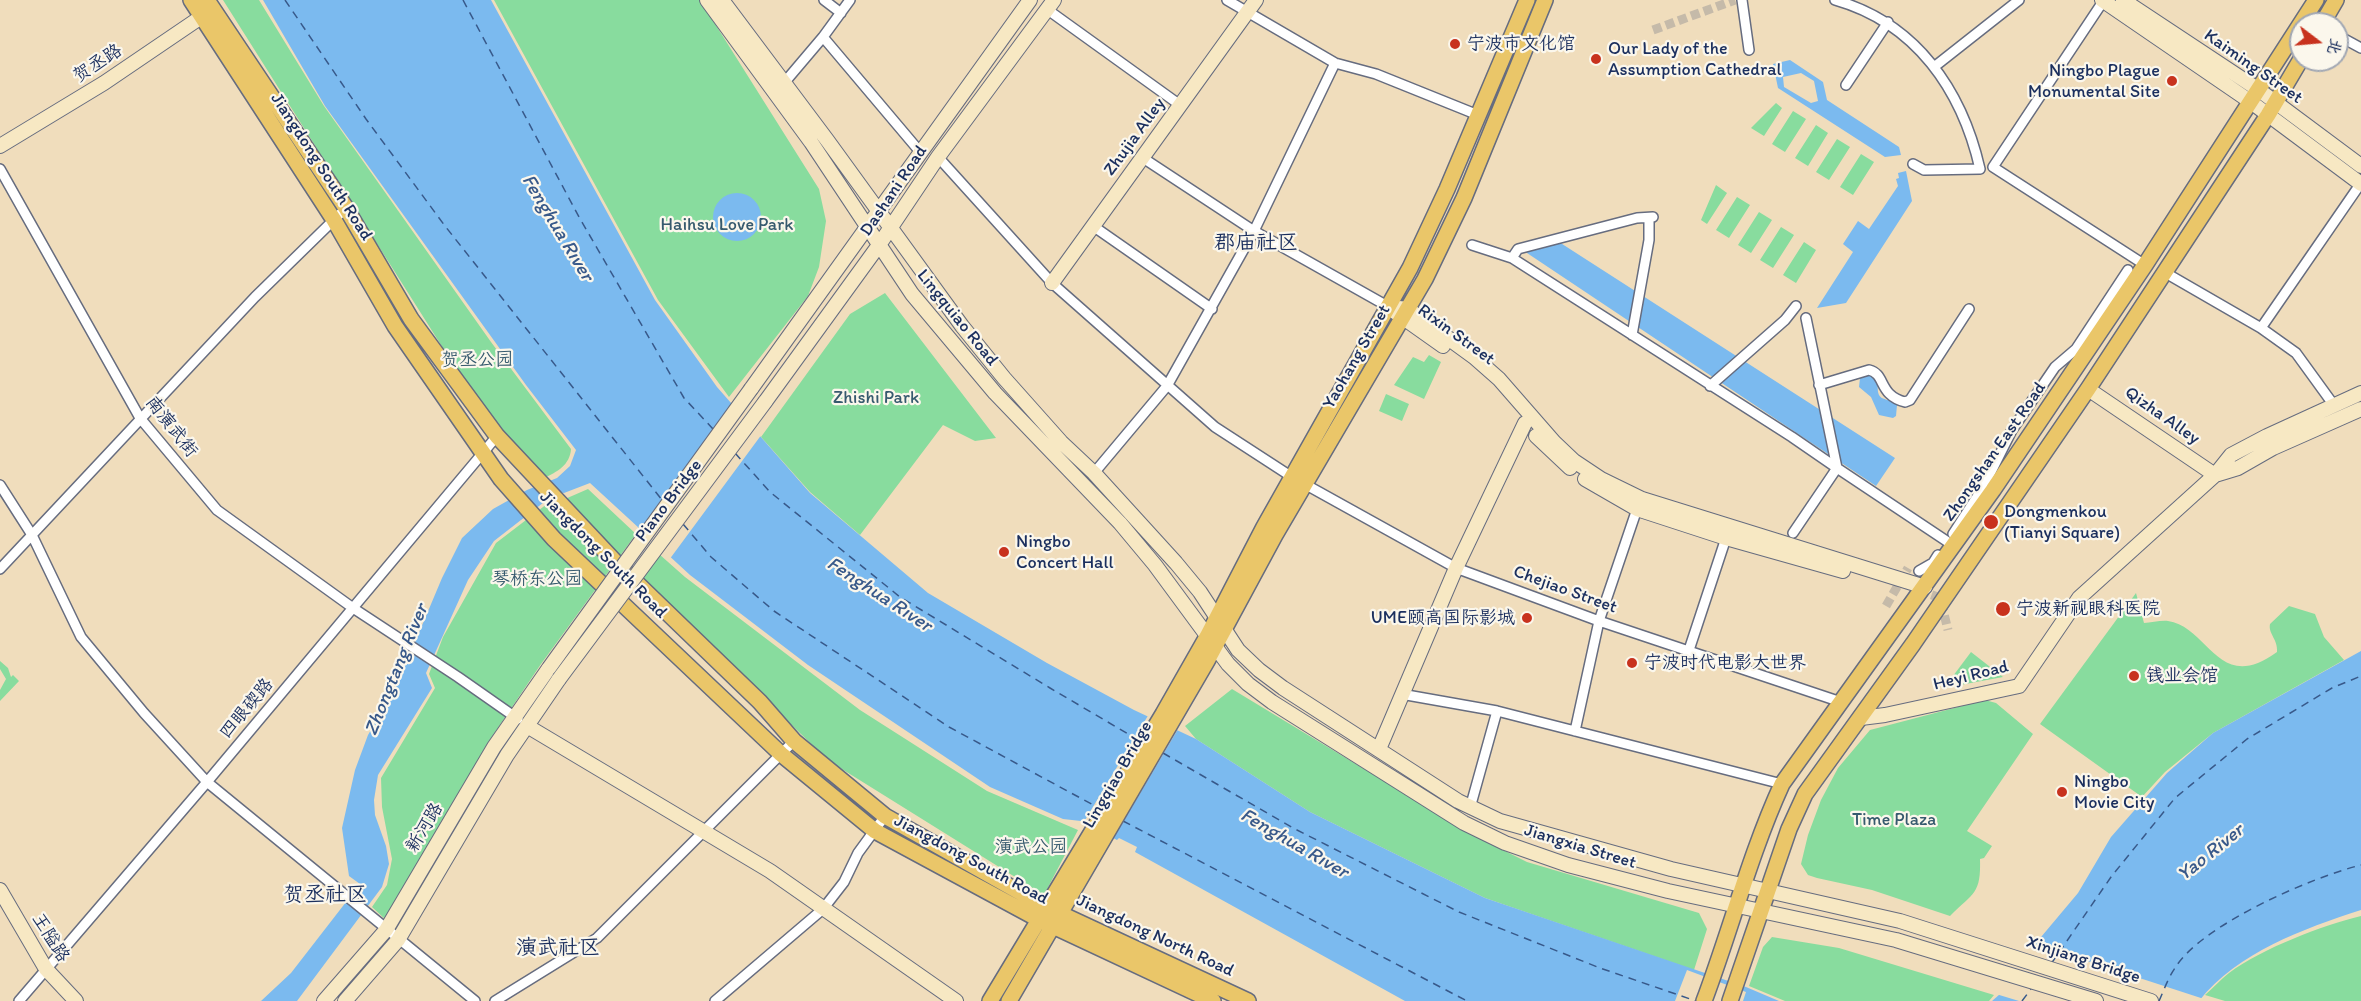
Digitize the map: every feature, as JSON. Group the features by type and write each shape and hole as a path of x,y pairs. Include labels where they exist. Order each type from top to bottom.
{"main road":[{"name":"Jiangdong South Road","path":"190,0 207,9 346,208 411,319 497,436 572,518 760,702 794,741 885,816 1042,913"},
{"name":"Lingquiao Road","path":"707,0 811,142 912,294 995,393 1119,523 1155,565 1212,641"},
{"name":"Lingquiao Road","path":"722,0 962,326 1004,378 1061,442 1094,473 1182,570 1200,591 1220,624"},
{"name":"Dashani Road","path":"752,389 1029,0"},
{"name":"Zhujia Alley","path":"1052,283 1256,0"},
{"name":"Yaohang Street","path":"1168,717 1299,480 1428,233 1527,0"},
{"name":"Yaohang Street","path":"1299,480 1405,314 1444,243 1545,0"},
{"name":"Kaiming Street","path":"2103,0 2255,96"},
{"name":"Kaiming Street","path":"2123,0 2272,109 2361,184"},
{"name":"Zhongshan East Road","path":"1704,1001 1728,936 1763,826 1782,784 1993,490 2145,265 2316,0"},
{"name":"Dashani Road","path":"765,402 879,245 938,157 1051,5"},
{"name":"Jiangdong South Road","path":"207,9 395,326 483,453 538,522 781,754 875,831 1042,913"},
{"name":"贺丞路","path":"0,146 104,83 207,9"},
{"path":"1730,1001 1790,829 1805,794 1861,718 2088,389 2272,109 2293,72"},
{"name":"Kaiming Street","path":"2272,109 2361,166"},
{"name":"Rixin Street","path":"1389,307 1405,314 1488,369 1554,442 1574,461 1601,479 1642,500 1922,590"},
{"name":"Rixin Street","path":"1405,314 1483,375 1550,451 1569,468 1597,487 1637,509 1726,538 1922,590"},
{"name":"Piano Bridge","path":"549,668 752,389"},
{"name":"Qizha Alley","path":"2088,389 2215,475"},
{"name":"Heyi Road","path":"1861,718 1885,715 2019,686 2079,598 2215,475 2231,455 2333,404 2361,393"},
{"name":"Piano Bridge","path":"559,679 765,402"},
{"name":"Heyi Road","path":"2215,475 2238,468 2273,448 2361,409"},
{"path":"1379,749 1456,568 1525,423"},
{"name":"Jiangxia Street","path":"1220,624 1237,649 1259,670 1470,807 1500,821 1671,869 1900,921 2005,954"},
{"name":"Jiangxia Street","path":"1212,641 1238,674 1272,702 1482,833 1528,853 1668,891 1896,940 2000,971"},
{"name":"新河路","path":"324,1001 386,930 494,747 549,668"},
{"name":"新河路","path":"345,1001 398,940 527,726 559,679"},
{"name":"Lingqiao Bridge","path":"1092,845 1168,717"},
{"path":"527,726 770,871 956,1001"},
{"path":"990,1001 1060,884 1092,845"},
{"path":"1009,1001 1056,920 1092,845"},
{"name":"王隘路","path":"0,890 46,969 76,1001"},
{"name":"Jiangdong North Road","path":"1042,913 1213,1001"},
{"name":"Jiangdong North Road","path":"1056,920 1248,1001"},
{"name":"Xinjiang Bridge","path":"2005,954 2151,1001"},
{"name":"Xinjiang Bridge","path":"2000,971 2096,1001"}],"street":[{"path":"824,0 841,12"},
{"path":"784,83 823,37 850,0"},
{"path":"1227,0 1335,63 1376,74 1478,115"},
{"path":"1742,0 1749,50"},
{"path":"1835,0 1861,2 1888,22 1934,67 1946,82 1958,107 1974,143 1980,170 1924,170 1913,164"},
{"path":"1934,67 2019,0"},
{"path":"2103,0 1993,167 2145,265"},
{"path":"1051,5 1180,105"},
{"path":"1846,85 1888,22"},
{"path":"823,37 921,153"},
{"path":"1094,473 1167,386 1254,231 1335,63"},
{"name":"Chejiao Street","path":"938,157 1052,283 1167,386 1215,427 1299,480 1456,568 1599,621 1841,702"},
{"path":"1143,158 1254,231 1389,307"},
{"name":"南演武街","path":"0,169 140,418 217,510 353,608 458,677 527,726"},
{"path":"2261,328 2361,184"},
{"path":"0,569 255,297 346,208"},
{"path":"1512,258 1518,249 1637,218 1651,217 1633,331"},
{"path":"1093,226 1212,309"},
{"path":"1472,245 1512,258 1633,331 1948,542"},
{"path":"1919,571 1933,563 1948,542 1984,486 2018,421 2055,367 2076,349 2128,270"},
{"path":"2164,272 2261,328 2296,353 2333,404"},
{"path":"1713,383 1785,320 1796,306"},
{"path":"1819,385 1869,370 1875,371 1880,377 1883,388 1888,394 1905,402 1910,400 1969,309"},
{"path":"1793,533 1837,468 1806,318"},
{"name":"四眼碶路","path":"18,1001 207,782 497,436"},
{"path":"0,484 32,536 81,637 144,713 207,782 475,1001"},
{"path":"1575,730 1599,621 1637,509"},
{"path":"1689,650 1726,538"},
{"path":"1401,694 1497,711 1782,784"},
{"path":"1470,807 1497,711"},
{"path":"495,1001 597,938 794,741"},
{"path":"715,1001 823,909 844,882 858,853 885,816"}],"green space":[{"name":"贺丞公园","path":"223,0 259,0 324,106 491,342 571,449 565,464 558,470 544,478 502,431 460,375"},
{"name":"Haihsu Love Park","path":"494,0 700,0 819,189 826,221 819,267 808,296 729,397 658,300"},
{"path":"1776,103 1782,108 1764,136 1751,128"},
{"path":"1793,111 1806,119 1785,152 1772,144"},
{"path":"1816,125 1828,133 1808,166 1795,158"},
{"path":"1837,139 1850,147 1829,180 1816,172"},
{"path":"1861,154 1874,162 1853,195 1840,187"},
{"path":"1716,185 1727,193 1707,224 1701,220"},
{"path":"1737,197 1750,205 1729,238 1716,230"},
{"path":"1759,212 1772,220 1751,253 1738,245"},
{"path":"1781,227 1794,235 1773,268 1760,260"},
{"path":"1804,242 1816,250 1796,283 1783,275"},
{"name":"Zhishi Park","path":"885,293 996,438 975,441 943,425 860,535 810,492 761,437 850,314"},
{"path":"1429,355 1441,362 1424,399 1394,385 1413,357 1424,362"},
{"path":"1386,394 1409,404 1402,421 1379,411"},
{"name":"琴桥东公园","path":"588,489 636,534 541,664 487,744 386,920 372,907 387,885 392,859 382,807 381,778 435,688 429,674 443,637 496,543 560,494 565,499"},
{"name":"演武公园","path":"659,554 685,577 860,710 987,791 1078,830 1044,895 829,761 639,578"},
{"path":"2136,593 2144,623 2168,621 2182,626 2227,663 2241,666 2257,663 2277,652 2270,624 2289,606 2315,614 2324,637 2344,660 2213,733 2165,772 2142,797 2040,724"},
{"path":"1971,652 2003,677 1944,688"},
{"path":"0,661 8,668 11,677 13,675 19,681 0,701 0,690 6,679 0,669"},
{"path":"1232,689 1473,835 1527,862 1699,913 1707,929 1694,970 1485,898 1310,812 1196,739 1185,726"},
{"name":"Time Plaza","path":"1985,700 1996,703 2033,734 1967,831 1992,846 1984,858 1980,859 1979,879 1970,897 1950,916 1872,890 1808,875 1801,864 1808,835 1821,800 1838,768 1870,730"},
{"path":"2361,916 2361,1001 2225,1001 2205,995 2229,973 2258,955 2311,932"},
{"path":"1772,937 1839,948 1994,995 1989,1001 1785,1001 1749,986 1763,947"}],"water":[{"name":"Fenghua Rıver","path":"263,0 491,0 655,300 717,387 810,493 928,593 1047,663 1134,710 1196,739 1310,812 1485,898 1746,987 1779,1001 1405,1001 1135,852 1137,847 1119,838 1117,840 1081,821 1063,819 990,787 808,665 690,575 590,483 564,493 557,492 494,541 468,580 426,673 432,688 378,775 374,800 375,815 386,846 389,864 382,887 297,1001 261,1001 291,973 360,884 349,876 342,828 355,770 368,735 397,685 442,578 462,538 493,509 527,490 557,478 570,466 576,450 526,385 325,106"},
{"path":"1790,60 1823,82 1827,100 1899,147 1901,155 1885,157 1778,88 1773,64","holes":["1801,73 1814,81 1818,101 1811,103 1784,87 1783,77"]},
{"path":"1906,171 1912,201 1846,303 1817,308 1853,252 1843,244 1858,221 1869,229 1898,186 1896,179 1899,178 1898,173"},
{"path":"737,193 754,200 761,217 754,234 737,241 720,234 713,217 720,200"},
{"path":"1559,242 1895,458 1876,486 1524,251"},
{"path":"1870,374 1878,381 1880,396 1897,405 1896,416 1893,418 1879,415 1871,397 1859,387 1860,378"},
{"name":"Yao River","path":"2361,651 2361,910 2317,925 2273,944 2233,969 2199,1001 1992,1001 2008,987 2036,943 2078,893 2111,837 2167,773 2213,733"}],"pier":[{"path":"734,402 762,434 669,560 638,532"},
{"path":"1149,714 1178,729 1112,841 1082,825"},
{"path":"2032,943 2204,999 2203,1001 2019,1001 1996,994 2005,985"},
{"path":"1687,970 1746,992 1743,1001 1675,1001"}],"ferry route":[{"path":"285,0 366,119 445,226 662,500"},
{"path":"463,0 579,217 684,398 714,430"},
{"path":"735,453 770,492 900,597 1140,741"},
{"path":"683,524 711,557 774,611 949,727 1097,807"},
{"path":"2051,964 2111,877 2175,798 2247,739 2332,688 2361,676"},
{"path":"1163,753 1293,828 1459,912 1600,968 1696,1001"},
{"path":"1123,821 1467,1001"},
{"path":"2159,1001 2175,968 2188,952 2208,935 2259,905 2287,892 2361,865"},
{"path":"2022,1001 2031,989"}],"tunnel":[{"path":"1653,30 1735,0"},
{"path":"1886,606 1908,568"},
{"path":"1919,590 1940,598 1948,630"}],"place":[{"name":"宁波市文化馆","path":"1455,44"},
{"name":"Our Lady of the Assumption Cathedral","path":"1596,59"},
{"name":"Ningbo Plague Monumental Site","path":"2172,81"},
{"name":"Dongmenkou (Tianyi Square)","path":"1991,522"},
{"name":"Ningbo Concert Hall","path":"1004,552"},
{"name":"宁波新视眼科医院","path":"2003,609"},
{"name":"UME颐高国际影城","path":"1527,618"},
{"name":"宁波时代电影大世界","path":"1632,663"},
{"name":"钱业会馆","path":"2134,676"},
{"name":"Ningbo Movie City","path":"2062,792"}],"district":[{"name":"郡庙社区","path":"1256,244"},
{"name":"贺丞社区","path":"325,896"},
{"name":"演武社区","path":"558,949"}],"water label":[{"name":"Zhongtang River","path":"397,670"}]}
